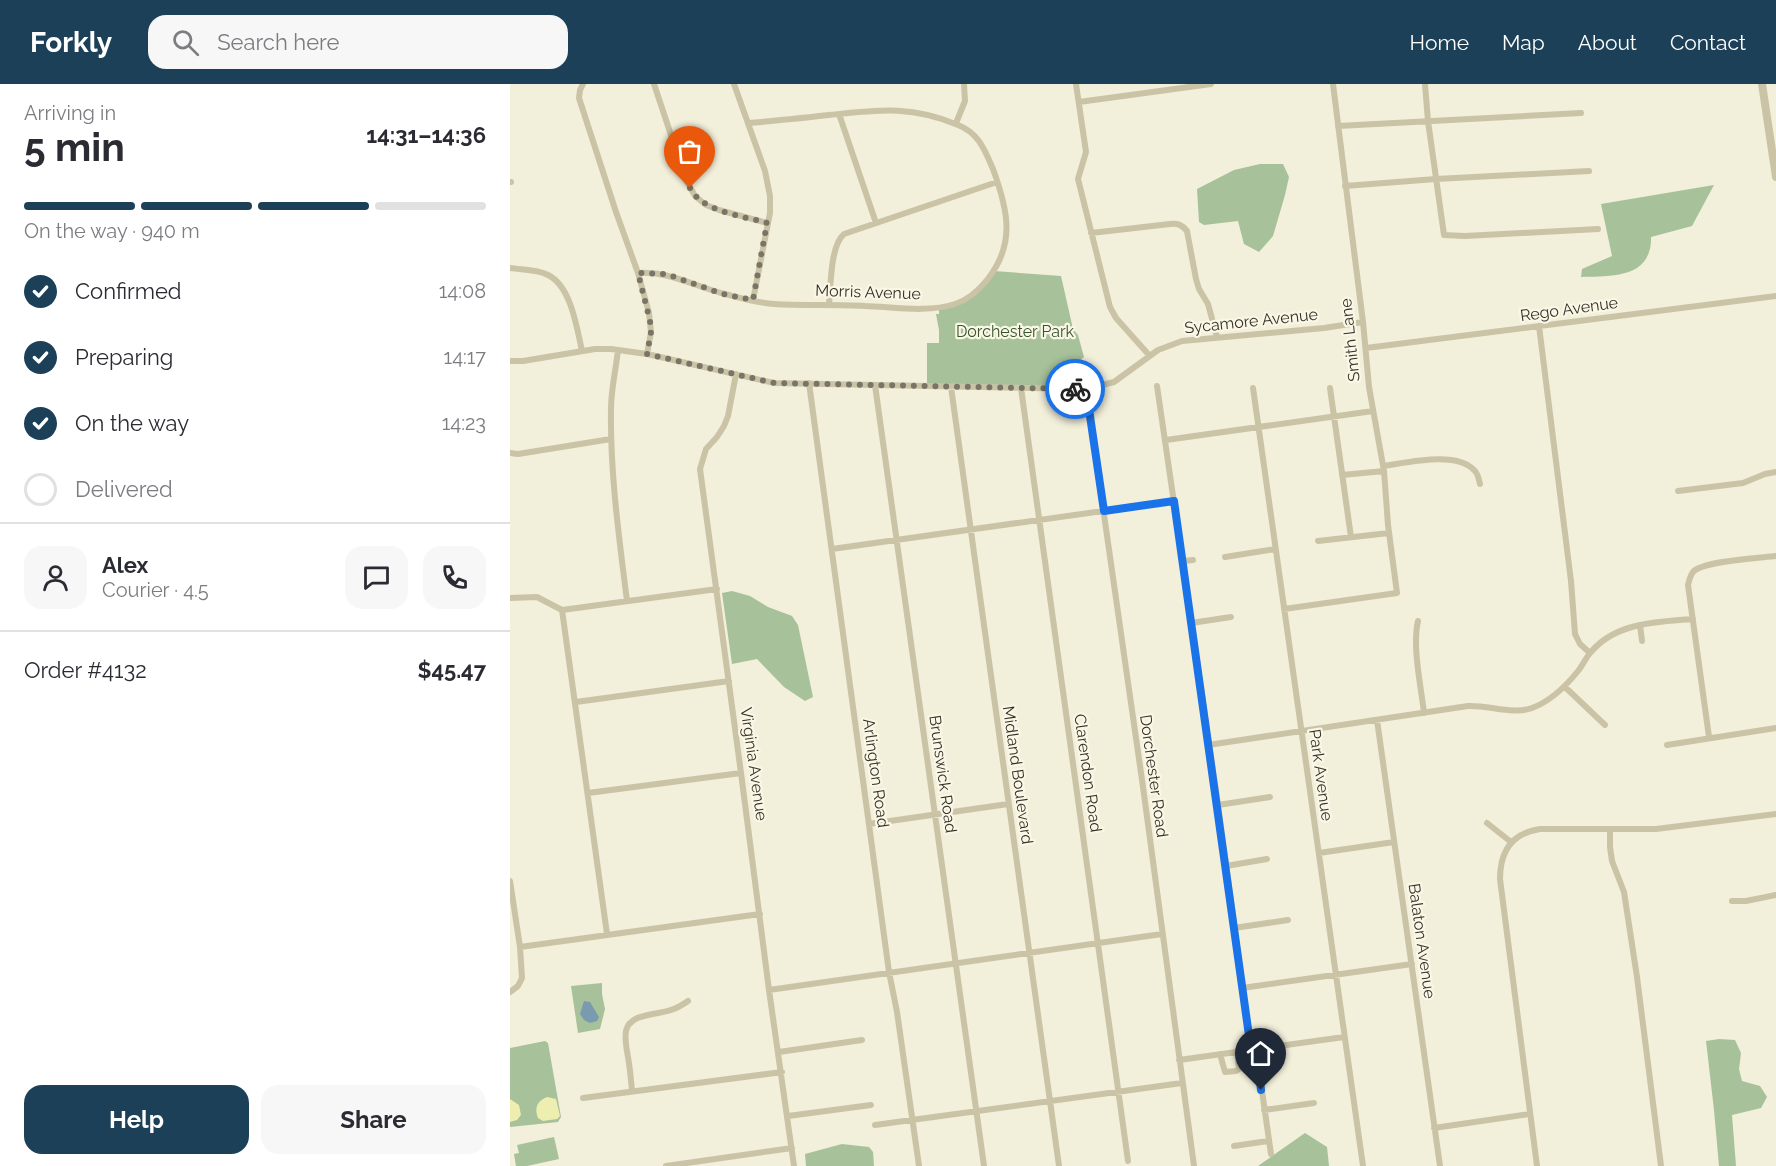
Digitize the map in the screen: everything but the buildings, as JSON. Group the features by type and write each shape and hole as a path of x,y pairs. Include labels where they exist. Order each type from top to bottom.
{"street":[{"path":"583,84 579,98 638,273 650,321 651,332 647,354"},
{"path":"654,84 686,180 694,196 706,205 719,210 767,223"},
{"path":"734,84 766,178 770,203 753,300"},
{"path":"748,123 879,110 904,110 956,123 964,107 964,84"},
{"path":"1076,84 1086,152 1078,179 1110,307 1116,318 1149,356"},
{"path":"1079,102 1211,84"},
{"name":"Smith Lane","path":"1284,609 1397,593 1383,468 1369,387 1363,322 1332,84"},
{"path":"1425,84 1444,235 1465,236 1598,229"},
{"path":"1762,84 1773,132 1776,177"},
{"path":"1338,126 1581,113"},
{"path":"839,114 876,223"},
{"name":"Morris Avenue","path":"638,273 666,274 723,294 775,304 935,308 957,303 984,284 994,271 1005,249 1007,222 998,182 982,144 972,132 956,123"},
{"path":"1345,186 1589,171"},
{"path":"829,304 835,250 840,238 849,231 998,182"},
{"path":"1091,233 1161,224 1180,225 1187,231 1196,279 1208,304 1217,337"},
{"path":"510,268 540,272 559,284 566,294 582,351"},
{"name":"Rego Avenue","path":"1366,348 1776,296"},
{"name":"Sycamore Avenue","path":"510,361 602,349 647,354 774,383 1086,389 1114,382 1158,350 1182,341 1248,336 1363,322"},
{"path":"1539,326 1571,582 1575,634 1580,644 1590,653"},
{"path":"618,350 611,400 611,439 616,517 627,601"},
{"name":"Virginia Avenue","path":"736,374 728,416 717,438 706,449 700,469 794,1166"},
{"name":"Arlington Road","path":"809,384 889,972 919,1166"},
{"name":"Brunswick Road","path":"875,385 984,1166"},
{"path":"1157,386 1218,805 1242,988 1271,1154"},
{"name":"Midland Boulevard","path":"951,387 1059,1166"},
{"name":"Clarendon Road","path":"1021,388 1128,1161"},
{"name":"Park Avenue","path":"1253,388 1363,1166"},
{"path":"1330,388 1351,537"},
{"name":"Dorchester Road","path":"1086,389 1194,1166"},
{"path":"1166,440 1373,411"},
{"path":"510,453 518,454 611,439"},
{"path":"1342,476 1430,459 1453,460 1476,471 1480,484"},
{"path":"1678,491 1743,483 1776,472"},
{"path":"832,549 1174,501"},
{"path":"1318,541 1389,533"},
{"path":"1225,557 1275,549"},
{"path":"1709,737 1688,585 1690,577 1694,570 1717,563 1776,556"},
{"path":"1183,561 1193,560"},
{"path":"510,598 537,597 562,610 717,590"},
{"path":"562,610 607,934"},
{"path":"1191,623 1232,617"},
{"path":"1208,745 1475,706 1528,709 1545,701 1565,687 1590,653 1618,632 1640,625 1693,618"},
{"path":"1418,621 1416,644 1425,713"},
{"path":"1640,625 1642,641"},
{"path":"576,702 729,681"},
{"path":"1565,687 1605,725"},
{"name":"Balaton Avenue","path":"1377,720 1440,1166"},
{"path":"1667,745 1776,728"},
{"path":"588,793 741,773"},
{"path":"1218,805 1270,797"},
{"path":"869,824 1008,804"},
{"path":"1537,1166 1500,879 1501,860 1511,842 1528,831 1540,828 1656,828 1776,814"},
{"path":"1488,823 1511,842"},
{"path":"1611,829 1612,861 1624,892 1637,977 1661,1166"},
{"path":"1319,853 1394,842"},
{"path":"1226,866 1268,859"},
{"path":"510,881 520,947 522,978 518,986 510,992"},
{"path":"1732,901 1746,901 1776,895"},
{"path":"520,947 760,914"},
{"path":"1234,928 1288,920"},
{"path":"769,990 1162,934"},
{"path":"1242,988 1412,964"},
{"path":"632,1091 625,1043 628,1025 638,1017 674,1011 688,1001"},
{"path":"1179,1060 1344,1037"},
{"path":"779,1052 862,1040"},
{"path":"1220,1054 1225,1072 1232,1072 1239,1069 1237,1052"},
{"path":"583,1098 782,1072"},
{"path":"875,1125 1182,1083"},
{"path":"1264,1110 1314,1103"},
{"path":"788,1116 871,1105"},
{"path":"1434,1128 1529,1114"},
{"path":"1234,1146 1268,1141"},
{"path":"666,1166 792,1148"}],"green space":[{"path":"1260,164 1283,164 1289,177 1273,236 1259,252 1244,244 1238,221 1204,225 1199,222 1197,189 1234,170"},
{"path":"1714,185 1692,226 1651,237 1649,252 1645,261 1638,267 1630,272 1610,276 1581,277 1582,269 1612,256 1601,204"},
{"name":"Dorchester Park","path":"994,271 1061,276 1073,329 1078,335 1084,357 1080,360 1086,389 927,386 927,343 939,343 936,314 939,314 939,307 964,300"},
{"path":"732,591 750,596 768,607 792,616 798,625 813,697 805,701 784,687 757,659 732,664 722,593"},
{"path":"602,983 605,1009 600,1029 578,1033 571,986"},
{"path":"1735,1040 1741,1053 1739,1069 1742,1081 1760,1086 1767,1097 1761,1108 1732,1115 1736,1166 1719,1166 1706,1041"},
{"path":"545,1041 548,1043 561,1117 558,1122 510,1127 510,1048"},
{"path":"1305,1133 1327,1147 1329,1166 1258,1166"},
{"path":"554,1137 559,1159 516,1166 514,1154 519,1153 517,1145"},
{"path":"842,1144 869,1147 873,1152 874,1166 806,1166 805,1154"}],"sand":[{"path":"547,1097 556,1099 560,1116 557,1119 543,1121 538,1118 536,1108"},
{"path":"510,1099 519,1105 521,1115 517,1120 510,1122"}],"water":[{"path":"584,1001 590,1002 599,1017 597,1021 590,1023 580,1014"}],"way so far":[{"path":"690,188 694,196 706,205 767,223 753,300 723,294 666,274 638,273 650,313 651,332 647,354 774,383 1075,389"}],"route":[{"path":"1075,389 1086,389 1104,511 1174,501 1251,1050 1256,1049 1261,1090"}]}
